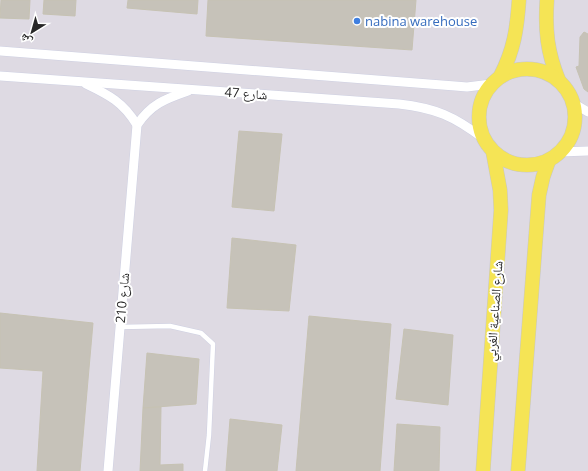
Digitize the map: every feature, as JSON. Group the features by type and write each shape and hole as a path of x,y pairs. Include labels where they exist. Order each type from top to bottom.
{"main road":[{"path":"519,0 515,40 512,53 496,80 483,96 479,110 479,125 484,139 493,152 505,160 519,165 534,165 554,156"},
{"path":"518,471 539,195 543,177 554,156 572,134 575,119 573,103 568,91 559,80 552,63 546,27 547,0"},
{"path":"496,80 514,70 530,69 545,72 559,80"},
{"name":"شارع الصناعية الغربي","path":"482,469 501,210 499,184 493,152"}],"street":[{"name":"شارع 47","path":"0,52 467,87 496,80"},
{"name":"شارع 47","path":"0,76 399,104 422,107 444,114 465,124 484,139"},
{"path":"79,82 114,98 131,115 136,125 142,116 158,102 192,89"},
{"path":"573,103 588,112"},
{"name":"شارع 210","path":"108,471 136,125"},
{"path":"554,156 588,151"}],"lane":[{"path":"120,327 170,326 201,333 214,344 209,435 205,471"}],"shaded area":[{"path":"0,0 588,0 588,471 0,471"}],"building":[{"path":"1,0 30,0 29,19 0,18"},
{"path":"44,0 76,0 75,16 43,14"},
{"path":"128,0 198,0 197,14 127,8"},
{"path":"208,0 416,0 412,50 206,36"},
{"path":"584,32 588,34 588,92 584,89 576,67 579,66 580,37"},
{"path":"239,131 282,134 274,211 232,207"},
{"path":"232,238 296,245 289,311 227,308"},
{"path":"0,313 93,323 80,471 37,471 43,371 0,368"},
{"path":"309,316 391,324 380,471 296,471"},
{"path":"404,329 453,335 448,405 396,399"},
{"path":"147,353 199,359 196,404 143,408"},
{"path":"161,407 160,465 183,464 183,471 140,471 143,408"},
{"path":"230,419 282,425 277,471 226,471"},
{"path":"397,424 440,427 439,471 394,471"}],"place":[{"name":"nabina warehouse","path":"357,21"}]}
